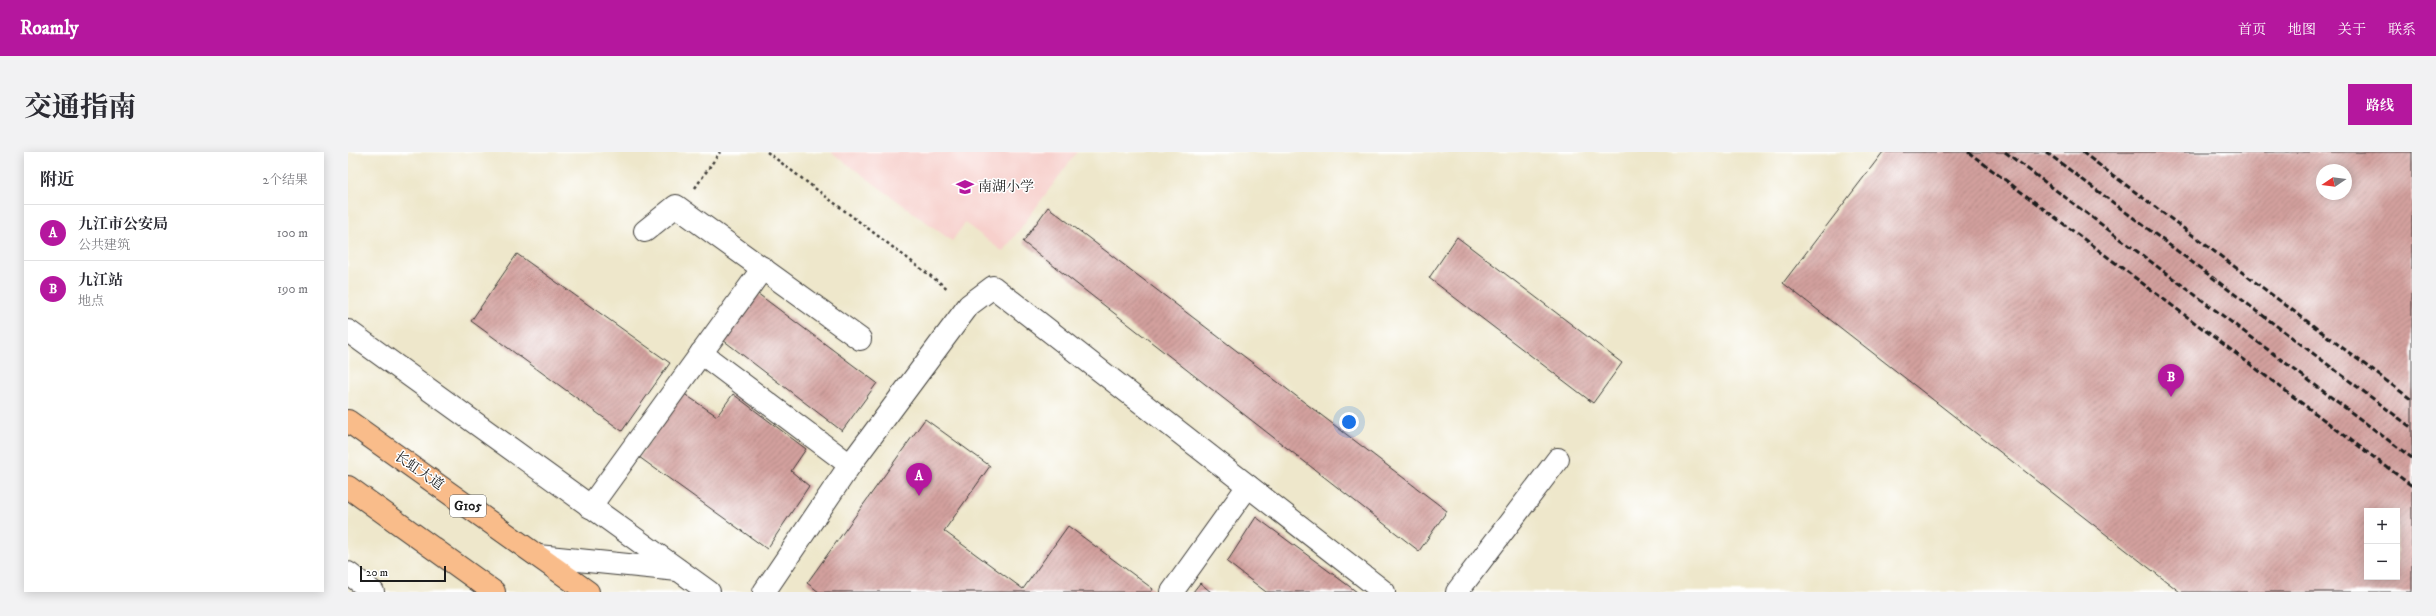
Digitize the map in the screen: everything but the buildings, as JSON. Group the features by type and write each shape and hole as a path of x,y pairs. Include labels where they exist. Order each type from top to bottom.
{"highway":[{"name":"长虹大道","path":"348,421 588,592"},
{"path":"348,487 494,592"}],"street":[{"path":"645,231 676,206 860,338"},
{"path":"590,507 763,268"},
{"path":"764,592 850,465 969,305 993,287 1384,592"},
{"path":"348,331 709,592"},
{"path":"702,353 850,465"},
{"path":"1458,592 1558,459"},
{"path":"1172,592 1248,486"},
{"path":"538,556 679,570"},
{"path":"348,573 373,592"}],"path":[{"path":"680,209 720,152"},
{"path":"766,152 969,305"}],"shaded area":[{"name":"南湖小学","path":"831,152 1077,152 1003,252 965,223 952,241"}],"railway":[{"path":"1968,152 2412,486"},
{"path":"2005,152 2412,458"},
{"path":"2046,152 2412,428"},
{"path":"2082,152 2412,400"}],"place":[{"name":"南湖小学","path":"965,187"},
{"name":"九江站","path":"2171,397"},
{"name":"九江市公安局","path":"919,496"}]}
